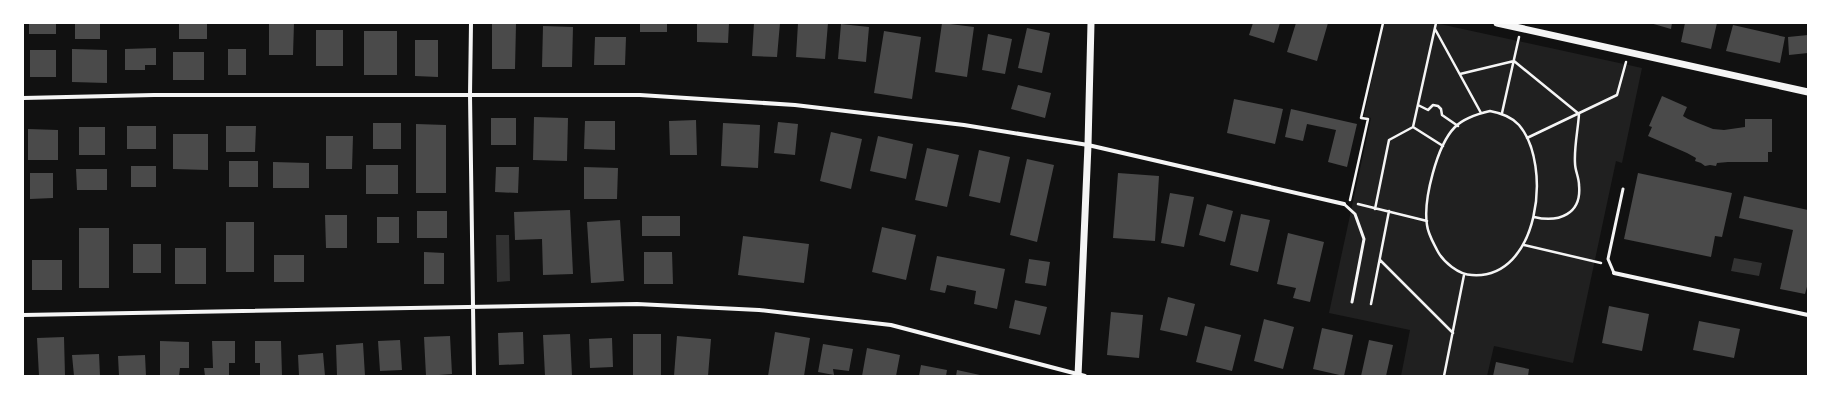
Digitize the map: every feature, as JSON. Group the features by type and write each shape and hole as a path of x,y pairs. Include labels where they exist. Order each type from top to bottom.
{"street":[{"path":"471,23 470,95 474,376"},
{"path":"23,315 637,304 759,310 891,325 1080,376 1091,23"},
{"path":"1497,23 1808,92"},
{"path":"23,98 154,95 640,96 795,105 964,125 1088,145 1344,204"},
{"path":"1614,273 1808,315"}],"lane":[{"path":"1614,273 1608,260 1623,190"},
{"path":"1344,204 1355,214 1364,239 1352,302"}],"path":[{"path":"1383,23 1361,118 1368,119 1350,202 1426,221"},
{"path":"1375,208 1389,140 1413,127 1436,23"},
{"path":"1435,28 1481,113"},
{"path":"1502,113 1521,29"},
{"path":"1527,138 1617,95 1629,53"},
{"path":"1460,74 1514,61"},
{"path":"1514,61 1579,114"},
{"path":"1418,105 1428,110 1430,106 1438,106 1441,109 1442,115 1458,126"},
{"path":"1490,111 1502,113 1519,125 1527,138 1534,165 1537,188 1534,217 1524,245 1519,254 1497,270 1478,276 1464,275 1450,265 1438,253 1430,236 1426,221 1429,187 1443,146 1455,128 1475,114 1490,111"},
{"path":"1534,217 1550,220 1558,219 1571,211 1575,206 1580,191 1575,163 1579,114"},
{"path":"1413,127 1443,146"},
{"path":"1371,304 1389,211"},
{"path":"1524,245 1609,265"},
{"path":"1380,260 1453,334"},
{"path":"1444,376 1464,275"}],"shaded area":[{"path":"1384,23 1435,23 1642,68 1622,163 1616,161 1573,363 1494,346 1487,376 1401,376 1410,330 1329,313 1371,118 1364,116"},
{"path":"496,235 509,235 510,281 497,282"},
{"path":"1734,258 1762,263 1759,276 1731,271"}],"building":[{"path":"29,23 56,23 56,34 29,34"},
{"path":"75,23 100,23 100,39 75,39"},
{"path":"179,23 207,23 207,39 179,39"},
{"path":"269,23 294,23 293,55 269,55"},
{"path":"640,23 667,23 667,32 640,32"},
{"path":"697,23 729,23 728,43 697,42"},
{"path":"754,23 780,23 777,57 752,56"},
{"path":"798,23 828,23 825,59 796,57"},
{"path":"942,23 974,27 967,77 935,72"},
{"path":"1253,23 1280,23 1274,43 1249,35"},
{"path":"1296,23 1328,23 1317,61 1287,52"},
{"path":"1650,23 1672,23 1671,29"},
{"path":"1685,23 1717,23 1711,49 1681,42"},
{"path":"492,24 516,24 515,69 492,69"},
{"path":"841,24 869,27 866,62 838,59"},
{"path":"1733,25 1785,37 1780,63 1726,51"},
{"path":"543,26 573,27 572,67 542,67"},
{"path":"1027,28 1050,33 1042,73 1018,68"},
{"path":"316,30 343,30 343,66 316,66"},
{"path":"364,31 397,31 397,75 364,75"},
{"path":"884,31 921,37 912,99 874,93"},
{"path":"988,34 1012,39 1005,74 982,70"},
{"path":"1808,35 1808,53 1789,55 1788,37"},
{"path":"595,37 626,37 625,65 594,65"},
{"path":"415,40 438,40 438,77 415,76"},
{"path":"156,48 156,65 145,65 145,70 125,70 125,49"},
{"path":"72,49 107,50 107,83 72,82"},
{"path":"228,49 246,49 246,75 228,75"},
{"path":"30,50 56,50 56,77 30,77"},
{"path":"173,52 204,52 204,80 173,80"},
{"path":"1018,85 1051,93 1045,118 1011,109"},
{"path":"1662,96 1687,107 1683,116 1713,129 1724,130 1745,127 1745,119 1772,119 1772,152 1768,152 1768,162 1728,162 1717,163 1716,166 1705,166 1695,161 1696,158 1687,153 1648,136 1652,127 1649,126"},
{"path":"1234,99 1283,109 1275,144 1227,133"},
{"path":"1291,109 1357,124 1347,167 1328,162 1336,130 1307,124 1303,141 1285,137"},
{"path":"534,117 568,118 567,161 533,160"},
{"path":"491,118 516,118 516,145 491,145"},
{"path":"696,120 697,155 670,155 669,121"},
{"path":"585,121 615,121 615,150 584,149"},
{"path":"778,122 798,124 795,155 774,153"},
{"path":"373,123 401,123 401,149 373,149"},
{"path":"723,123 760,125 758,168 721,166"},
{"path":"416,124 446,125 446,193 416,193"},
{"path":"127,126 156,126 156,149 127,149"},
{"path":"226,126 256,126 255,152 226,152"},
{"path":"79,127 105,127 105,155 79,155"},
{"path":"28,129 58,130 58,160 28,160"},
{"path":"831,132 862,139 851,189 820,181"},
{"path":"173,134 208,134 208,170 173,169"},
{"path":"326,136 353,136 352,169 326,169"},
{"path":"878,136 913,144 906,179 870,171"},
{"path":"927,148 959,155 947,207 915,200"},
{"path":"979,150 1010,157 1000,203 969,196"},
{"path":"1027,159 1054,165 1037,242 1010,235"},
{"path":"229,161 258,161 258,187 229,187"},
{"path":"273,162 309,163 309,188 273,188"},
{"path":"366,165 398,165 398,194 366,194"},
{"path":"131,166 156,166 156,187 131,187"},
{"path":"496,167 519,167 518,193 495,192"},
{"path":"584,167 618,168 617,199 584,199"},
{"path":"76,169 107,169 107,190 77,190"},
{"path":"30,173 53,173 53,198 30,199"},
{"path":"1118,173 1159,176 1155,241 1113,238"},
{"path":"1638,173 1732,193 1722,237 1715,236 1711,257 1624,239"},
{"path":"1170,193 1194,197 1184,247 1161,243"},
{"path":"1744,196 1808,210 1808,283 1805,294 1780,289 1793,230 1739,218"},
{"path":"1207,204 1233,211 1225,242 1199,235"},
{"path":"570,210 573,274 543,275 542,239 515,240 514,212"},
{"path":"417,211 447,211 447,238 417,238"},
{"path":"1241,214 1270,220 1258,272 1230,265"},
{"path":"325,215 347,215 347,248 326,248"},
{"path":"642,216 680,216 680,236 642,236"},
{"path":"377,217 399,217 399,243 377,243"},
{"path":"620,220 624,281 591,283 587,222"},
{"path":"226,222 254,222 254,272 226,272"},
{"path":"882,227 916,235 906,280 872,272"},
{"path":"79,228 109,228 109,288 79,288"},
{"path":"1288,233 1324,242 1310,302 1293,298 1296,288 1277,284"},
{"path":"743,236 809,244 804,283 738,275"},
{"path":"133,244 161,244 161,273 133,273"},
{"path":"175,248 206,248 206,284 175,284"},
{"path":"424,252 444,253 444,284 424,284"},
{"path":"644,252 672,252 673,284 644,284"},
{"path":"274,255 304,255 304,282 274,282"},
{"path":"937,256 1005,269 997,309 974,304 976,291 947,285 945,293 930,290"},
{"path":"1029,259 1050,262 1046,286 1025,283"},
{"path":"32,260 62,260 62,290 32,290"},
{"path":"1168,297 1195,304 1187,336 1160,330"},
{"path":"1015,300 1047,307 1040,335 1009,328"},
{"path":"1609,306 1649,314 1642,351 1602,343"},
{"path":"1111,312 1143,315 1139,358 1107,355"},
{"path":"1264,319 1294,327 1283,369 1254,361"},
{"path":"1699,321 1740,329 1734,358 1693,350"},
{"path":"1205,326 1241,335 1232,371 1196,362"},
{"path":"1322,328 1353,335 1344,376 1313,369"},
{"path":"523,332 524,364 499,365 498,333"},
{"path":"775,332 810,338 804,376 768,376"},
{"path":"570,334 572,376 545,376 543,335"},
{"path":"633,334 661,334 661,376 633,376"},
{"path":"450,336 452,374 426,376 424,337"},
{"path":"677,336 711,339 708,376 674,376"},
{"path":"64,337 65,376 39,376 37,338"},
{"path":"612,338 613,367 590,368 589,339"},
{"path":"400,340 402,370 380,371 378,341"},
{"path":"1369,340 1393,345 1386,376 1361,376"},
{"path":"160,341 189,342 189,368 180,368 179,376 160,376"},
{"path":"212,341 235,341 235,363 229,363 229,376 205,376 204,368 213,368"},
{"path":"255,341 281,341 282,376 260,376 260,363 255,363"},
{"path":"363,343 365,376 337,376 336,345"},
{"path":"823,344 853,349 849,371 833,369 834,375 818,372"},
{"path":"867,348 900,355 896,376 862,376"},
{"path":"323,353 325,376 299,376 298,355"},
{"path":"99,354 100,376 74,376 72,355"},
{"path":"145,355 146,376 119,376 118,356"},
{"path":"1496,362 1529,369 1528,376 1493,376"},
{"path":"921,365 947,370 946,376 919,376"},
{"path":"957,370 980,375 980,376 956,376"}]}
